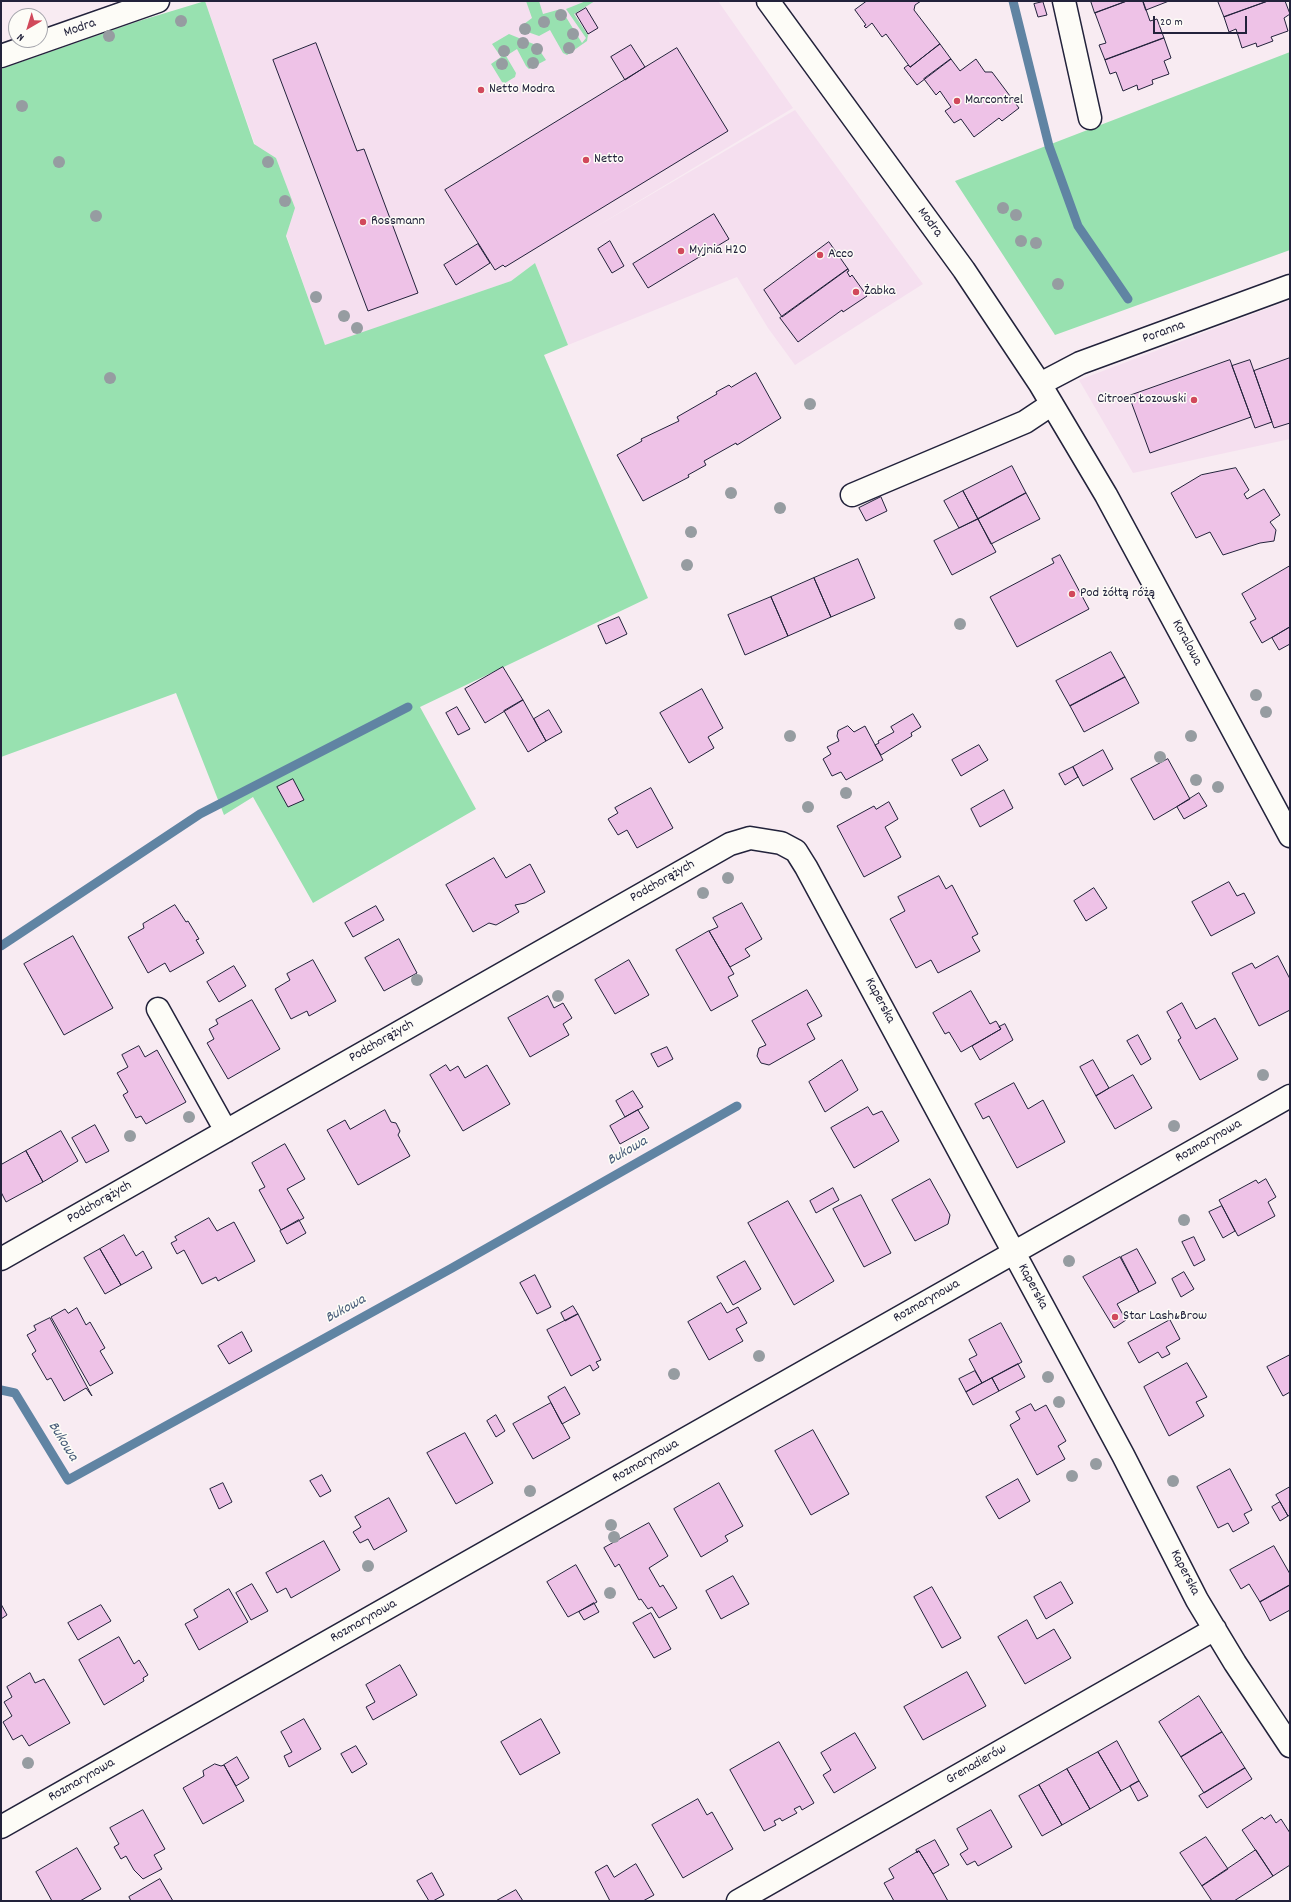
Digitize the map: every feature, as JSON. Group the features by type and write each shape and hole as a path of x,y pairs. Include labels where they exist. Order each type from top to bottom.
{"street":[{"name":"Modra","path":"1,56 158,1"},
{"name":"Modra","path":"768,1 964,270 1040,384 1080,451"},
{"path":"1064,1 1090,118"},
{"name":"Poranna","path":"1040,384 1080,363 1290,286"},
{"path":"852,495 1025,422 1052,404"},
{"name":"Koralowa","path":"1080,451 1290,836"},
{"name":"Podchorążych","path":"1,1259 730,844 750,838 766,840"},
{"name":"Kaperska","path":"766,840 781,843 796,851 806,866 1123,1455 1197,1600 1290,1746"},
{"path":"158,1010 226,1131"},
{"name":"Rozmarynowa","path":"1,1827 1290,1096"},
{"name":"Grenadierów","path":"738,1901 1215,1629"}],"shaded area":[{"path":"205,1 718,1 793,108 594,228 795,110 923,284 795,365 768,328 737,277 568,345 535,263 511,281 325,346"},
{"path":"1290,300 1290,439 1133,473 1079,380"}],"green space":[{"path":"205,1 254,144 276,158 295,208 286,236 325,345 511,281 535,263 568,345 544,355 648,598 420,707 476,809 313,903 253,797 224,815 176,693 1,757 1,69 139,21"},
{"path":"526,1 539,1 543,14 561,9 582,43 586,38 566,9 586,1 595,1 574,14 588,35 587,41 567,55 563,53 550,30 539,36 522,30 520,27 532,18"},
{"path":"509,34 536,45 546,60 529,69 517,49 506,56 516,73 515,77 505,83 502,82 491,64 501,57 492,44"},
{"path":"1290,52 1290,250 1055,335 955,181"}],"building":[{"path":"867,1 921,1 915,5 914,10 940,44 910,67 886,34 882,37 872,23 866,28 864,26 866,25 855,10"},
{"path":"1091,1 1127,1 1095,13"},
{"path":"1127,1 1143,1 1150,21 1157,19 1164,38 1105,60 1099,45 1106,43 1095,13"},
{"path":"1143,1 1169,1 1146,10"},
{"path":"1268,1 1224,17 1218,2"},
{"path":"1268,1 1285,1 1290,14 1284,18 1288,31 1271,37 1273,41 1257,47 1256,43 1242,48 1236,29 1229,32 1224,17"},
{"path":"1043,2 1047,15 1038,17 1034,4"},
{"path":"586,8 598,28 588,34 576,14"},
{"path":"1164,38 1171,58 1164,61 1169,74 1152,80 1153,84 1138,90 1137,85 1123,91 1116,72 1110,74 1105,60"},
{"name":"Rossmann","path":"316,43 357,151 364,149 418,293 368,311 273,60"},
{"path":"940,44 951,59 917,85 904,68 908,65 910,67"},
{"path":"631,45 645,67 625,80 611,57"},
{"name":"Netto","path":"677,48 728,131 505,267 503,265 495,270 445,190"},
{"path":"951,59 960,71 976,59 985,72 992,72 1019,108 1002,121 999,118 974,137 961,119 954,123 945,111 951,107 940,91 936,95 924,79"},
{"name":"Myjnia H2O","path":"714,214 729,239 648,288 633,264"},
{"path":"610,241 624,266 612,273 598,249"},
{"path":"829,242 848,269 782,317 764,290"},
{"path":"478,244 490,263 456,285 444,265"},
{"path":"848,269 849,271 847,272 850,277 852,275 867,296 843,312 842,310 798,342 780,318"},
{"path":"1290,358 1290,423 1274,428 1254,371"},
{"path":"1230,360 1251,417 1150,453 1129,396"},
{"path":"1250,360 1272,422 1255,428 1232,366"},
{"path":"756,373 781,418 737,445 736,443 704,461 706,465 688,475 689,477 643,501 617,455 642,441 641,439 679,421 677,417 717,394 716,392 729,385 731,387"},
{"path":"1012,466 1026,493 978,519 963,491"},
{"path":"1236,468 1249,490 1244,494 1247,499 1264,489 1280,515 1270,522 1276,530 1274,541 1260,543 1223,555 1210,532 1196,538 1171,493 1201,475"},
{"path":"963,491 978,519 959,528 944,501"},
{"path":"1026,493 1040,519 991,544 978,519"},
{"path":"881,497 887,511 866,521 859,508"},
{"path":"978,519 996,552 952,575 934,541"},
{"path":"1060,555 1089,609 1017,647 990,597 1054,563 1052,559"},
{"path":"858,559 875,598 831,617 814,578"},
{"path":"1290,566 1290,627 1262,643 1250,622 1256,619 1242,594"},
{"path":"814,578 831,617 788,636 771,597"},
{"path":"771,597 788,636 745,655 728,615"},
{"path":"619,617 627,634 606,644 598,626"},
{"path":"1290,627 1290,644 1279,650 1272,638"},
{"path":"1111,652 1125,677 1070,706 1056,681"},
{"path":"503,667 523,700 485,723 465,689"},
{"path":"1125,677 1139,703 1084,732 1070,706"},
{"path":"702,689 723,728 708,737 714,748 689,763 660,713"},
{"path":"523,700 546,741 528,752 504,711"},
{"path":"457,707 470,729 458,735 446,713"},
{"path":"549,710 562,732 546,741 534,719"},
{"path":"913,714 921,727 911,733 912,736 881,755 875,745 879,743 878,741 894,732 891,727"},
{"path":"848,726 854,732 865,726 883,760 846,780 841,772 832,776 823,759 831,754 827,747 839,741 837,736 838,731"},
{"path":"979,745 988,760 961,776 952,760"},
{"path":"1103,750 1113,769 1083,786 1073,767"},
{"path":"1168,759 1190,799 1154,820 1131,779"},
{"path":"1073,767 1078,777 1065,785 1059,774"},
{"path":"293,779 304,800 288,807 277,787"},
{"path":"651,788 673,828 637,848 627,830 618,835 608,819 618,813 615,808"},
{"path":"1004,790 1013,808 980,827 971,809"},
{"path":"1199,793 1207,806 1184,819 1177,807"},
{"path":"889,802 898,819 885,827 901,857 864,877 837,826 874,806 876,809"},
{"path":"494,858 506,878 530,864 545,892 525,903 515,905 519,912 496,925 489,923 473,932 446,885"},
{"path":"939,876 946,889 952,885 978,934 972,937 980,951 938,973 931,960 916,968 890,919 905,911 898,897"},
{"path":"1229,882 1237,896 1244,893 1255,913 1211,936 1192,902"},
{"path":"1094,888 1107,908 1086,921 1074,901"},
{"path":"742,903 762,939 745,949 750,956 730,967 709,931 718,927 713,918"},
{"path":"175,905 186,922 188,921 199,939 196,940 204,953 170,972 165,963 148,973 128,937 144,928 143,924"},
{"path":"376,906 384,920 353,937 345,923"},
{"path":"709,931 734,974 728,977 738,996 711,1011 676,950"},
{"path":"73,936 113,1008 64,1035 24,964"},
{"path":"399,939 417,973 384,991 365,958"},
{"path":"1278,956 1290,979 1290,1010 1259,1026 1232,973 1252,963 1255,968"},
{"path":"313,960 336,1001 309,1016 307,1011 291,1019 275,989 290,980 287,974"},
{"path":"629,960 649,995 615,1014 595,980"},
{"path":"234,966 246,986 219,1002 207,982"},
{"path":"807,990 822,1016 807,1024 815,1039 769,1065 761,1063 757,1056 759,1048 766,1045 752,1021"},
{"path":"971,991 990,1024 996,1021 1001,1029 961,1052 949,1032 945,1034 933,1013"},
{"path":"548,996 554,1008 563,1003 572,1018 563,1024 569,1035 530,1057 508,1018"},
{"path":"252,1000 280,1049 228,1079 207,1043 214,1039 209,1029 218,1024 216,1020"},
{"path":"1182,1003 1196,1029 1215,1018 1238,1059 1200,1080 1178,1040 1181,1038 1167,1012"},
{"path":"1005,1024 1013,1040 980,1060 972,1046 1001,1029 999,1027"},
{"path":"1138,1035 1151,1059 1141,1065 1127,1041"},
{"path":"139,1046 145,1057 157,1050 186,1102 146,1124 141,1116 136,1118 123,1095 128,1092 117,1073 128,1067 122,1055"},
{"path":"667,1047 673,1059 658,1067 651,1054"},
{"path":"842,1060 858,1090 825,1112 809,1082"},
{"path":"1093,1060 1109,1088 1096,1096 1080,1067"},
{"path":"446,1065 450,1071 458,1066 465,1078 487,1065 510,1104 463,1131 430,1075"},
{"path":"1133,1075 1152,1108 1115,1129 1096,1096"},
{"path":"1014,1083 1028,1109 1043,1100 1065,1142 1017,1168 989,1116 983,1119 975,1104"},
{"path":"633,1091 643,1107 625,1117 616,1101"},
{"path":"868,1107 873,1115 882,1111 899,1141 854,1168 831,1128"},
{"path":"385,1110 391,1122 396,1123 400,1131 398,1135 410,1156 358,1185 327,1130 345,1120 350,1129"},
{"path":"638,1110 649,1128 620,1144 610,1126"},
{"path":"95,1125 109,1151 86,1163 72,1138"},
{"path":"61,1131 78,1161 43,1182 26,1151"},
{"path":"285,1144 305,1179 287,1189 304,1218 281,1230 259,1190 265,1187 252,1163"},
{"path":"26,1151 43,1182 6,1202 1,1192 1,1165"},
{"path":"930,1179 950,1215 948,1224 915,1241 892,1200"},
{"path":"1266,1179 1276,1197 1268,1202 1275,1216 1238,1236 1219,1200 1256,1180 1258,1183"},
{"path":"833,1188 839,1200 816,1213 810,1201"},
{"path":"861,1195 891,1253 864,1267 833,1209"},
{"path":"788,1201 834,1281 794,1305 748,1223"},
{"path":"1222,1206 1235,1231 1223,1238 1209,1212"},
{"path":"209,1218 217,1231 234,1222 255,1261 218,1281 216,1277 202,1284 184,1250 177,1254 171,1243 177,1240 175,1237"},
{"path":"299,1220 306,1233 287,1244 280,1231"},
{"path":"124,1235 136,1256 143,1251 152,1268 121,1285 100,1249"},
{"path":"1194,1237 1205,1260 1194,1266 1182,1242"},
{"path":"100,1249 121,1285 105,1294 84,1258"},
{"path":"1137,1249 1156,1283 1139,1292 1121,1257"},
{"path":"1120,1257 1139,1292 1117,1304 1126,1320 1114,1328 1083,1277"},
{"path":"745,1261 761,1289 733,1305 717,1277"},
{"path":"1184,1272 1194,1289 1181,1297 1172,1279"},
{"path":"535,1275 551,1307 537,1314 520,1283"},
{"path":"721,1303 727,1313 738,1307 747,1323 736,1329 743,1341 709,1360 688,1322"},
{"path":"573,1306 578,1314 565,1321 561,1313"},
{"path":"77,1308 86,1325 90,1322 105,1348 100,1351 113,1373 90,1386 51,1317 65,1309 68,1313"},
{"path":"578,1314 601,1360 596,1362 599,1367 593,1371 590,1365 571,1376 547,1330"},
{"path":"50,1318 92,1396 86,1388 64,1401 51,1378 47,1380 32,1354 36,1351 27,1335 36,1330 34,1326"},
{"path":"1170,1320 1180,1339 1166,1347 1170,1354 1162,1358 1158,1352 1139,1363 1128,1343"},
{"path":"1001,1323 1022,1362 982,1383 969,1359 977,1355 969,1340"},
{"path":"242,1332 252,1351 229,1364 218,1346"},
{"path":"1290,1355 1290,1392 1283,1396 1267,1367"},
{"path":"1187,1363 1207,1397 1196,1402 1204,1416 1169,1436 1144,1387"},
{"path":"1018,1364 1025,1377 999,1391 992,1378"},
{"path":"975,1371 982,1383 966,1392 959,1379"},
{"path":"992,1378 999,1391 973,1405 966,1392"},
{"path":"565,1387 580,1414 562,1424 548,1397"},
{"path":"551,1403 570,1438 533,1459 513,1424"},
{"path":"1031,1404 1035,1411 1046,1405 1066,1441 1058,1446 1065,1459 1037,1475 1010,1425 1020,1419 1016,1412"},
{"path":"496,1415 505,1431 496,1437 487,1421"},
{"path":"813,1430 849,1494 811,1515 775,1451"},
{"path":"465,1433 493,1483 456,1504 427,1453"},
{"path":"1230,1469 1252,1510 1244,1514 1249,1523 1233,1532 1228,1523 1218,1528 1197,1487"},
{"path":"322,1475 331,1491 320,1497 310,1481"},
{"path":"1018,1479 1030,1501 999,1519 986,1497"},
{"path":"223,1483 232,1502 219,1509 210,1489"},
{"path":"719,1483 743,1526 725,1536 728,1541 701,1557 674,1509"},
{"path":"1290,1487 1290,1515 1288,1516 1276,1495"},
{"path":"389,1498 407,1531 374,1550 368,1539 360,1543 353,1532 361,1527 355,1517"},
{"path":"1280,1502 1288,1516 1280,1521 1272,1507"},
{"path":"649,1523 668,1556 649,1568 660,1587 663,1585 677,1608 659,1618 652,1607 648,1609 641,1599 639,1600 619,1564 615,1567 604,1548"},
{"path":"324,1541 340,1570 291,1598 286,1588 277,1593 266,1573"},
{"path":"1274,1546 1290,1574 1290,1585 1260,1602 1249,1584 1241,1589 1230,1570"},
{"path":"576,1565 597,1602 568,1617 547,1582"},
{"path":"733,1576 749,1604 721,1619 706,1591"},
{"path":"1061,1582 1073,1603 1046,1619 1034,1597"},
{"path":"252,1584 268,1611 251,1620 236,1593"},
{"path":"1290,1585 1290,1610 1270,1621 1260,1602"},
{"path":"932,1587 961,1638 942,1648 914,1597"},
{"path":"229,1589 248,1622 199,1650 185,1624 198,1617 194,1610"},
{"path":"594,1603 599,1612 584,1620 579,1612"},
{"path":"1,1604 7,1615 1,1619"},
{"path":"101,1605 111,1621 78,1640 68,1623"},
{"path":"651,1613 671,1649 654,1658 633,1623"},
{"path":"1027,1620 1037,1639 1054,1629 1071,1658 1025,1684 998,1637"},
{"path":"119,1637 134,1664 139,1660 148,1675 143,1678 144,1681 104,1705 79,1660"},
{"path":"400,1665 417,1695 373,1720 366,1707 375,1702 366,1685"},
{"path":"967,1672 986,1706 923,1740 904,1707"},
{"path":"30,1673 35,1683 44,1679 70,1723 29,1746 22,1735 13,1740 3,1722 12,1716 4,1702 12,1697 7,1687"},
{"path":"1199,1696 1222,1732 1181,1757 1159,1722"},
{"path":"304,1719 321,1749 289,1767 284,1756 292,1752 281,1732"},
{"path":"541,1719 560,1753 520,1775 501,1742"},
{"path":"1222,1732 1245,1768 1204,1793 1181,1757"},
{"path":"855,1733 876,1768 834,1793 823,1775 831,1770 821,1753"},
{"path":"1117,1741 1139,1781 1121,1791 1098,1752"},
{"path":"779,1742 814,1803 802,1810 800,1806 794,1809 797,1813 782,1821 780,1818 774,1821 776,1825 764,1831 730,1770"},
{"path":"356,1746 367,1764 352,1773 341,1754"},
{"path":"1098,1752 1121,1791 1090,1809 1067,1769"},
{"path":"237,1757 249,1778 236,1786 224,1765"},
{"path":"215,1764 221,1766 224,1765 244,1801 203,1824 183,1788 204,1776 203,1771"},
{"path":"1245,1768 1252,1779 1207,1808 1199,1796"},
{"path":"1067,1769 1090,1809 1062,1825 1039,1785"},
{"path":"1139,1781 1148,1796 1138,1801 1130,1786"},
{"path":"1039,1785 1062,1825 1042,1836 1019,1796"},
{"path":"698,1799 707,1815 712,1812 733,1849 683,1878 652,1825"},
{"path":"143,1810 165,1849 154,1855 162,1869 143,1879 134,1870 126,1856 121,1859 114,1847 119,1844 110,1828"},
{"path":"991,1810 1012,1847 978,1866 975,1861 967,1865 960,1854 968,1849 957,1829"},
{"path":"1271,1815 1276,1823 1281,1819 1290,1833 1290,1865 1273,1876 1242,1830 1262,1817 1264,1819"},
{"path":"1206,1837 1228,1869 1202,1886 1180,1853"},
{"path":"935,1840 949,1865 933,1874 919,1851 917,1853 916,1850"},
{"path":"77,1848 101,1889 80,1901 52,1901 36,1872"},
{"path":"1256,1850 1273,1876 1234,1901 1212,1901 1202,1886"},
{"path":"919,1851 948,1901 894,1901 884,1883 894,1878 889,1869"},
{"path":"636,1864 654,1895 643,1901 610,1901 595,1872 607,1865 614,1877"},
{"path":"432,1873 444,1895 433,1901 429,1901 417,1881"},
{"path":"160,1879 173,1901 131,1901 129,1897"},
{"path":"516,1890 523,1901 496,1901"}],"waterway":[{"path":"1013,1 1049,146 1078,226 1128,299"},
{"path":"1,946 200,814 408,707"},
{"name":"Bukowa","path":"1,1390 15,1393 68,1480 452,1268 737,1106"}],"place":[{"name":"Netto Modra","path":"481,90"},
{"name":"Marcontrel","path":"957,101"},
{"name":"Netto","path":"586,160"},
{"name":"Rossmann","path":"363,222"},
{"name":"Myjnia H2O","path":"681,251"},
{"name":"Acco","path":"820,255"},
{"name":"Żabka","path":"856,292"},
{"name":"Citroen Łozowski","path":"1194,400"},
{"name":"Pod żółtą różą","path":"1072,594"},
{"name":"Star Lash&Brow","path":"1115,1317"}]}
